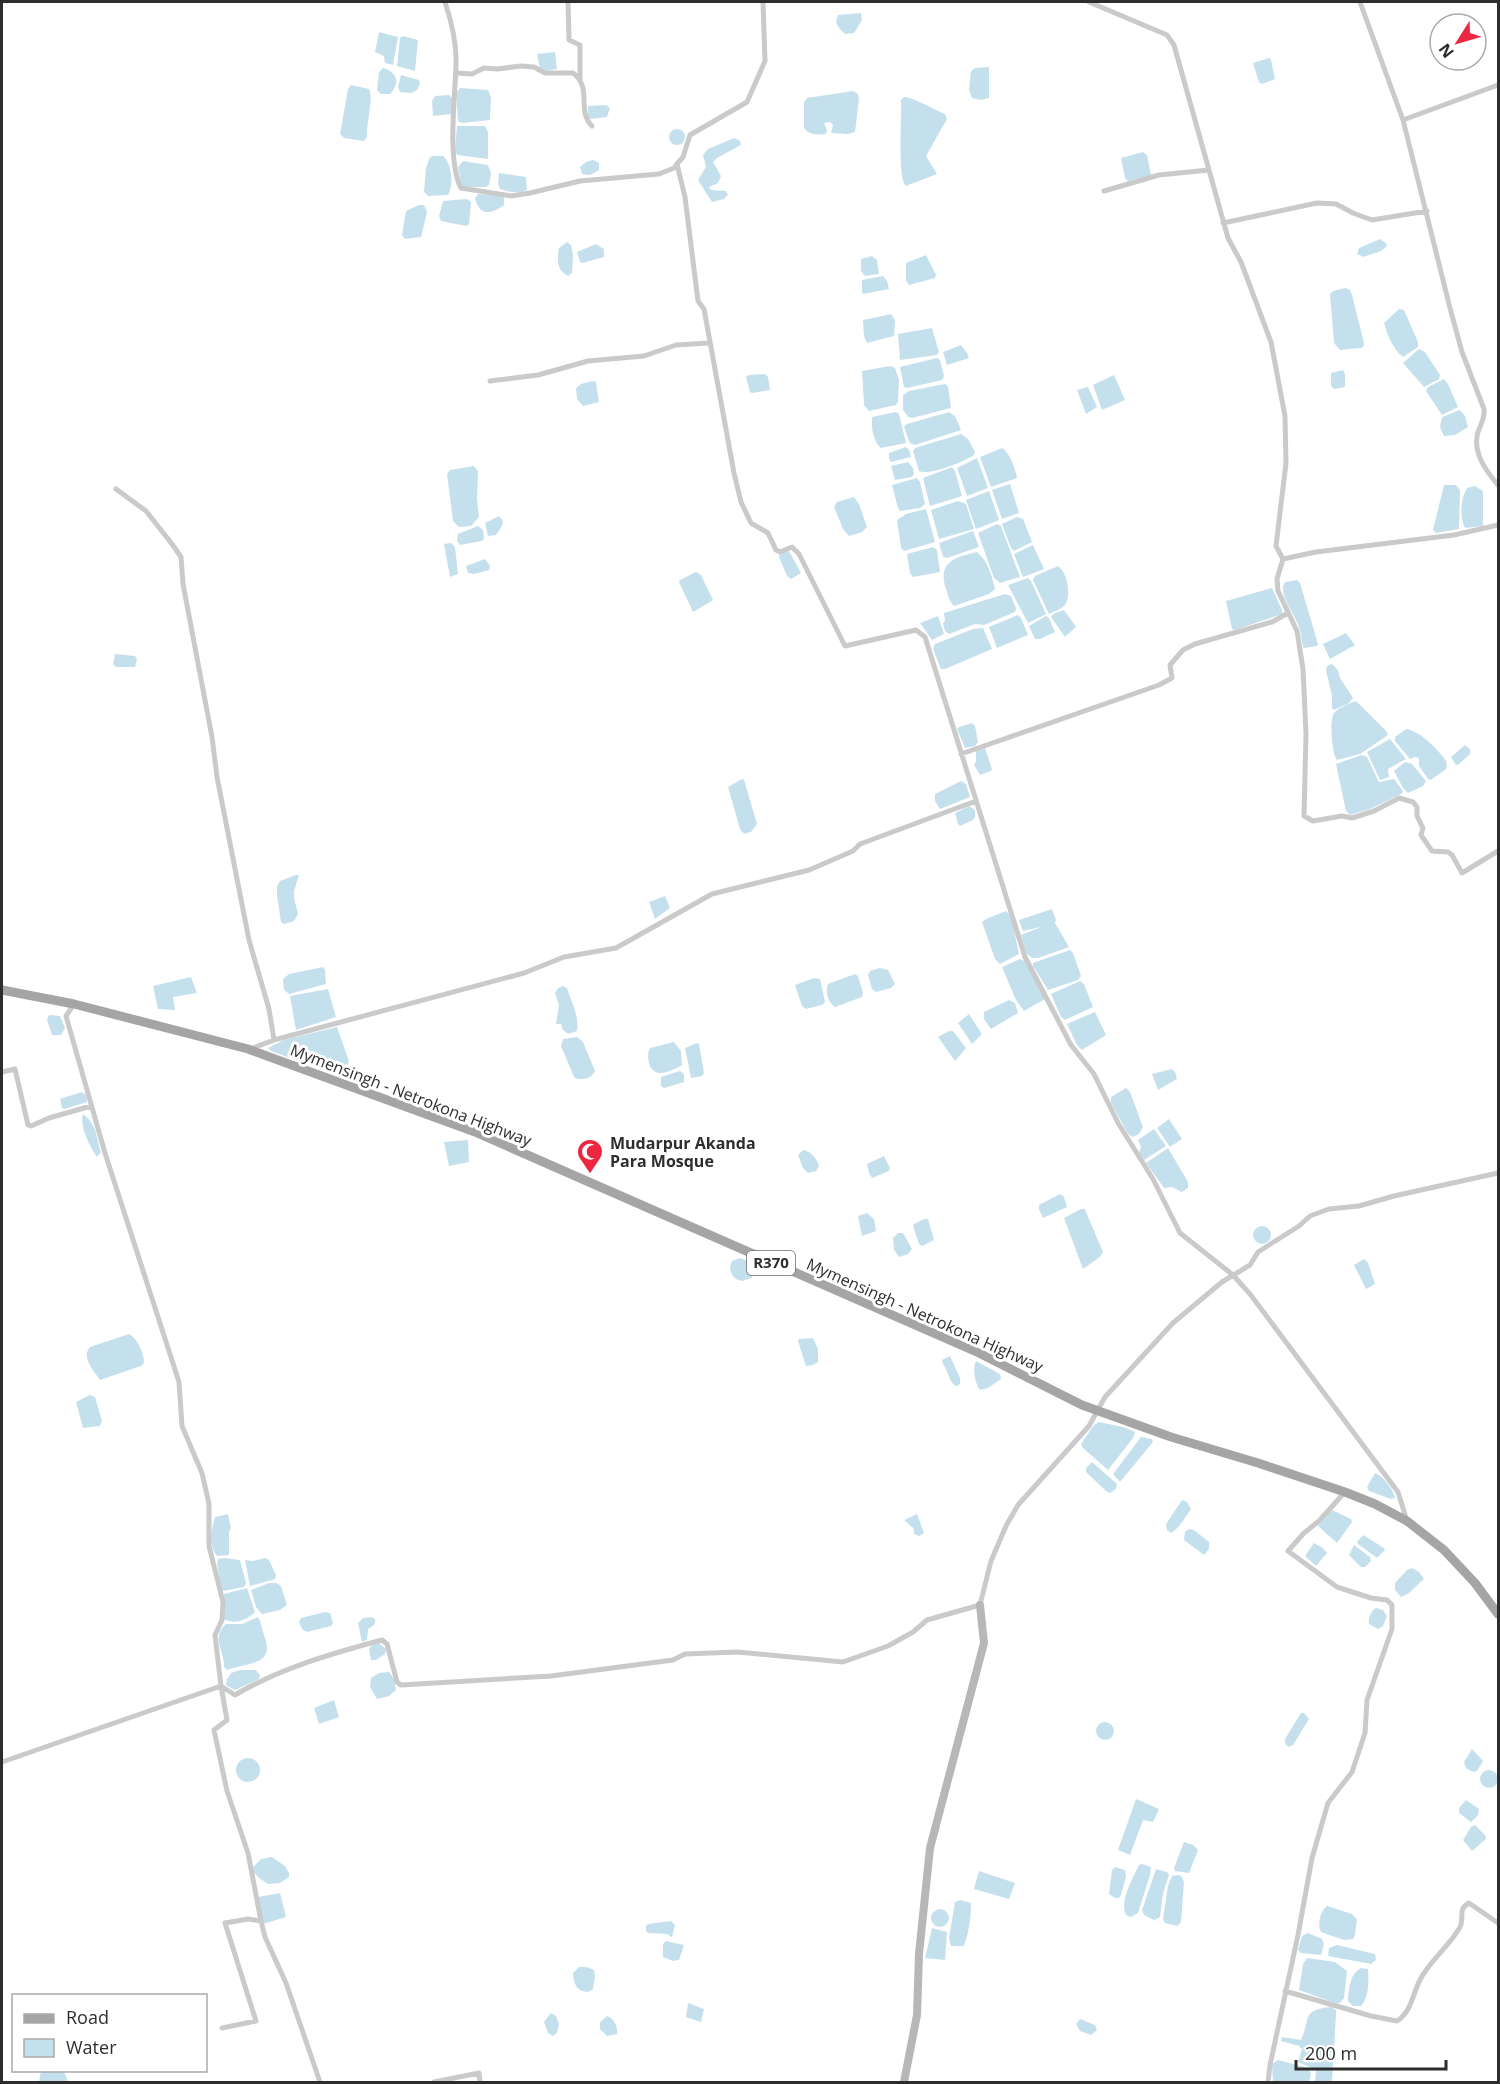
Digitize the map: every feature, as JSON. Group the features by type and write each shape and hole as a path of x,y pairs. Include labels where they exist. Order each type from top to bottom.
{"main road":[{"name":"Mymensingh - Netrokona Highway","path":"2,990 74,1004 248,1049 475,1132 979,1353 1082,1405 1171,1437 1345,1492 1407,1521 1427,1535 1459,1565 1498,1614"}],"street":[{"path":"445,2 454,32 456,73 454,157 461,188 511,195 530,193 580,181 659,174 674,168 683,157 690,135 747,102 765,61 763,2"},
{"path":"568,2 569,40 580,45 580,79"},
{"path":"1089,2 1167,35 1174,45 1223,223 1241,262 1271,342 1285,416 1286,463 1276,546 1283,559 1277,579 1278,591 1297,631 1303,669 1306,734 1303,812 1305,818 1313,821 1342,816 1352,818 1374,811 1399,798 1405,799 1418,807 1418,818 1423,828 1421,835 1427,846 1436,852 1448,852 1452,855 1462,873 1498,851"},
{"path":"1360,2 1403,120 1456,330 1484,409 1485,416 1477,434 1480,459 1498,485"},
{"path":"456,73 472,74 484,68 521,66 534,67 545,73 573,73 584,86 586,117 592,126"},
{"path":"1403,120 1498,85"},
{"path":"677,164 685,197 698,301 704,309 734,473 741,502 751,523 768,533 778,552 792,547 800,554 808,575 844,646 916,630 925,637 1024,957 1071,1045 1094,1074 1118,1123 1153,1179 1180,1233 1233,1275 1250,1294 1398,1492 1407,1521"},
{"path":"1104,191 1159,175 1209,170"},
{"path":"1223,223 1317,203 1336,204 1372,220 1427,211"},
{"path":"490,381 538,375 588,361 639,357 676,345 710,343"},
{"path":"116,489 146,511 181,557 183,584 226,822 249,940 269,1009 274,1040"},
{"path":"1283,559 1316,552 1454,535 1498,525"},
{"path":"962,754 1159,685 1172,678 1170,665 1183,650 1195,644 1272,622 1288,613"},
{"path":"248,1049 524,973 564,957 616,948 712,894 808,870 853,851 860,844 976,801"},
{"path":"74,1004 66,1016 91,1106 179,1382 182,1426 202,1473 209,1504 209,1546 223,1602 222,1620 215,1635 227,1720 214,1730 227,1791 248,1853 265,1937 286,1983 320,2082"},
{"path":"2,1072 15,1070 27,1123 32,1126 49,1118 91,1106"},
{"path":"904,2082 916,2015 919,1954 930,1848 984,1643 980,1605 991,1561 1018,1505 1089,1426 1105,1397 1173,1323 1222,1282 1250,1266 1258,1252 1299,1226 1310,1216 1329,1209 1359,1206 1414,1191 1498,1173"},
{"path":"1268,2082 1312,1858 1328,1803 1347,1780 1355,1763 1365,1733 1367,1700 1392,1629 1392,1605 1387,1600 1371,1598 1337,1587 1288,1551 1345,1492"},
{"path":"221,1686 235,1695 287,1668 382,1640 387,1644 397,1682 401,1685 551,1676 673,1660 685,1654 737,1652 843,1662 888,1646 913,1632 927,1620 980,1605"},
{"path":"2,1762 221,1686"},
{"path":"1285,1991 1397,2021 1412,2003 1419,1981 1432,1961 1461,1925 1461,1912 1465,1905 1469,1903 1498,1923"},
{"path":"222,2028 256,2021 225,1923 248,1919 261,1921"},
{"path":"434,2082 479,2073 480,2082"}],"water":[{"path":"861,13 862,20 854,33 845,34 839,28 836,22 838,15"},
{"path":"379,32 398,37 393,65 385,63 384,56 375,52"},
{"path":"403,36 418,40 415,71 397,66 400,38"},
{"path":"555,52 557,69 544,71 540,69 537,54"},
{"path":"1269,58 1275,79 1262,84 1259,82 1253,63"},
{"path":"989,67 989,98 981,100 972,98 969,90 971,71 975,68"},
{"path":"383,68 392,72 396,78 396,86 390,94 381,94 377,90 379,72"},
{"path":"401,75 419,80 417,90 411,93 400,92 398,87"},
{"path":"351,85 369,89 370,93 367,137 364,141 344,138 340,134 348,89"},
{"path":"460,88 488,90 491,97 490,120 462,123 458,121 456,93"},
{"path":"853,91 858,94 859,99 855,132 831,133 833,125 830,122 824,123 826,134 811,133 804,128 804,102 807,98"},
{"path":"449,95 452,98 452,114 433,116 432,101 435,96"},
{"path":"904,97 945,114 947,119 926,156 937,174 906,186 903,181 901,159 901,100"},
{"path":"606,105 610,108 607,117 590,119 588,106"},
{"path":"457,126 485,126 488,132 488,159 457,155 455,151"},
{"path":"674,129 680,129 685,137 683,143 674,145 669,140 669,134"},
{"path":"734,138 740,141 741,145 713,162 721,176 718,183 709,187 711,190 726,191 728,195 724,199 712,202 698,180 706,167 703,155 708,149"},
{"path":"1143,152 1147,155 1151,175 1128,181 1125,178 1121,158"},
{"path":"443,156 450,169 451,180 448,195 428,196 424,192 426,168 430,157"},
{"path":"593,160 599,163 599,170 590,175 582,174 580,167"},
{"path":"463,161 488,165 491,173 489,185 464,187 458,167"},
{"path":"499,173 526,177 527,190 514,192 500,189"},
{"path":"478,194 504,196 504,205 495,211 483,211 479,208 475,198"},
{"path":"467,199 471,202 469,224 466,226 441,221 439,216 443,201"},
{"path":"424,205 427,212 421,237 405,239 402,235 406,211"},
{"path":"1380,239 1387,244 1381,251 1363,257 1357,254 1359,248"},
{"path":"567,242 571,245 573,255 572,273 568,276 561,271 558,260 559,248"},
{"path":"596,244 604,249 604,257 580,262 577,252"},
{"path":"926,255 936,275 935,278 909,285 906,280 906,263"},
{"path":"872,256 877,260 879,274 865,276 861,271 861,259"},
{"path":"883,276 889,289 863,294 862,280"},
{"path":"1345,288 1350,290 1352,295 1364,346 1340,350 1334,343 1330,294"},
{"path":"1399,309 1404,310 1418,342 1418,347 1403,357 1391,342 1384,323"},
{"path":"891,314 895,320 894,336 867,343 863,320"},
{"path":"932,328 939,352 937,355 900,360 898,334"},
{"path":"961,345 969,358 947,365 943,352"},
{"path":"1419,349 1425,352 1440,375 1439,379 1424,387 1403,363"},
{"path":"937,358 940,360 944,376 942,380 904,387 900,367"},
{"path":"890,366 895,368 899,380 898,402 896,405 869,411 864,405 862,371"},
{"path":"1343,370 1345,387 1334,389 1331,386 1331,373"},
{"path":"765,374 768,377 770,390 750,392 746,377"},
{"path":"1114,375 1125,400 1102,410 1093,385"},
{"path":"1444,379 1458,407 1442,415 1426,391 1428,387"},
{"path":"592,381 596,382 599,402 583,406 577,399 576,388"},
{"path":"945,384 948,386 951,408 908,417 903,410 903,395 909,391"},
{"path":"1088,387 1097,407 1086,414 1077,390"},
{"path":"1460,410 1465,416 1468,427 1455,435 1444,436 1440,427 1442,417"},
{"path":"896,412 899,414 906,443 881,448 874,438 872,417"},
{"path":"949,412 955,416 961,430 915,445 910,443 904,427 907,424"},
{"path":"961,434 968,439 975,452 974,455 938,470 919,471 913,451 915,448"},
{"path":"906,447 911,457 891,462 889,453"},
{"path":"1002,448 1010,457 1017,478 991,487 980,457"},
{"path":"977,458 988,488 967,496 957,468"},
{"path":"908,462 913,468 912,477 895,480 891,466"},
{"path":"474,466 478,471 479,517 471,526 459,527 453,521 447,474 450,470"},
{"path":"952,467 962,496 930,506 923,478"},
{"path":"917,478 925,504 920,508 900,511 892,485"},
{"path":"1010,484 1019,513 1002,519 992,490"},
{"path":"1444,485 1456,485 1460,490 1459,529 1436,533 1433,530"},
{"path":"1475,486 1483,491 1483,526 1465,528 1461,513 1463,497 1467,488"},
{"path":"989,491 999,520 976,529 966,500"},
{"path":"854,497 859,504 867,527 862,532 849,536 843,529 834,507 837,502"},
{"path":"958,501 966,504 974,529 939,539 931,510"},
{"path":"926,509 935,542 904,551 901,548 897,520 906,514"},
{"path":"499,516 503,521 502,526 496,535 488,536 485,523"},
{"path":"1017,517 1023,519 1032,542 1014,551 1002,524"},
{"path":"997,524 1001,526 1020,577 1000,583 994,578 978,533"},
{"path":"478,526 483,530 482,541 460,545 457,541 458,534"},
{"path":"973,531 979,547 947,558 943,557 939,543"},
{"path":"451,543 455,547 458,574 450,577 444,544"},
{"path":"1033,545 1044,569 1023,577 1014,554"},
{"path":"933,547 937,550 940,572 913,577 910,573 907,554"},
{"path":"789,551 801,573 791,579 787,576 779,557 780,554"},
{"path":"977,552 987,564 995,589 989,594 954,606 944,580 946,567 955,559"},
{"path":"485,559 490,566 489,570 474,574 468,573 466,566"},
{"path":"1058,566 1066,578 1067,599 1063,607 1049,614 1033,580 1035,576"},
{"path":"696,572 701,575 713,600 693,612 679,582"},
{"path":"1028,578 1046,614 1028,623 1008,585"},
{"path":"1297,580 1300,583 1317,646 1304,648 1299,627 1283,592 1285,582"},
{"path":"1272,588 1282,614 1235,630 1232,629 1226,601"},
{"path":"1005,594 1011,596 1016,608 1015,612 984,625 975,624 949,634 945,631 944,613"},
{"path":"1064,610 1076,627 1065,637 1051,617"},
{"path":"1018,615 1028,635 997,648 989,627"},
{"path":"938,616 944,634 932,640 920,623"},
{"path":"1046,616 1055,632 1035,639 1029,626"},
{"path":"983,628 992,649 941,669 933,649 935,644 973,629"},
{"path":"1346,633 1355,645 1330,659 1323,644"},
{"path":"115,654 135,656 137,659 135,667 116,667 113,664"},
{"path":"1332,664 1338,670 1340,678 1353,698 1349,703 1334,710 1326,670 1327,666"},
{"path":"1356,701 1388,735 1360,754 1337,760 1331,730 1332,717 1338,709"},
{"path":"972,723 975,726 978,742 975,746 965,748 957,729"},
{"path":"1406,729 1417,733 1429,742 1446,761 1446,769 1431,780 1419,766 1419,758 1410,759 1395,741 1395,737"},
{"path":"1390,739 1406,759 1388,769 1389,777 1380,780 1367,752"},
{"path":"1465,745 1470,749 1470,754 1456,765 1451,757"},
{"path":"985,748 992,769 980,775 974,765 976,751"},
{"path":"1361,755 1367,757 1379,782 1394,779 1403,791 1370,809 1350,815 1346,811 1336,764"},
{"path":"1405,762 1412,764 1426,781 1423,786 1408,793 1394,771"},
{"path":"742,779 757,824 751,832 744,834 740,829 728,787"},
{"path":"961,781 966,784 970,797 940,809 935,801 935,794"},
{"path":"969,806 975,810 975,817 960,826 955,813"},
{"path":"299,875 294,898 298,914 294,921 284,924 281,922 277,886 280,881"},
{"path":"665,896 670,908 655,919 649,902"},
{"path":"1052,909 1055,923 1069,947 1032,958 1026,953 1021,935 1041,927 1023,931 1019,920"},
{"path":"1006,911 1011,916 1019,954 1000,964 995,959 982,922"},
{"path":"1070,950 1081,976 1078,980 1048,990 1033,963"},
{"path":"1020,959 1025,961 1045,999 1024,1011 1016,1000 1002,967"},
{"path":"323,967 326,984 289,994 284,990 283,979 289,974"},
{"path":"880,968 888,970 895,984 891,988 876,992 872,989 868,975 870,971"},
{"path":"855,974 858,976 862,997 835,1007 828,997 828,984"},
{"path":"191,977 197,993 173,997 175,1010 158,1009 153,986"},
{"path":"814,978 820,979 825,1002 806,1009 802,1006 795,985"},
{"path":"1080,981 1084,984 1093,1007 1065,1020 1061,1017 1051,994"},
{"path":"563,986 567,988 578,1025 577,1031 568,1034 563,1030 561,1024 556,1024 559,1005 555,993"},
{"path":"328,989 336,1017 296,1030 290,996"},
{"path":"1009,1000 1015,1003 1018,1013 991,1029 984,1019 984,1012"},
{"path":"1095,1012 1106,1035 1082,1050 1077,1045 1067,1024"},
{"path":"969,1014 982,1034 972,1044 958,1023"},
{"path":"49,1015 60,1016 65,1028 61,1035 52,1035 47,1020"},
{"path":"337,1027 349,1061 344,1074 309,1065 268,1048 284,1040"},
{"path":"953,1031 966,1048 955,1061 938,1037"},
{"path":"577,1037 583,1042 595,1071 591,1076 583,1079 574,1077 561,1046 563,1039"},
{"path":"674,1042 681,1051 682,1065 664,1073 652,1070 648,1055 650,1048"},
{"path":"697,1043 704,1073 702,1076 691,1078 685,1048"},
{"path":"1172,1069 1177,1079 1158,1090 1152,1074"},
{"path":"680,1071 684,1074 684,1082 664,1088 661,1086 661,1077"},
{"path":"1126,1088 1130,1092 1143,1127 1139,1134 1133,1137 1128,1134 1111,1103 1111,1097"},
{"path":"82,1092 86,1095 87,1102 62,1108 60,1099"},
{"path":"83,1114 91,1122 95,1131 101,1152 97,1157 84,1130"},
{"path":"1169,1119 1182,1139 1170,1147 1157,1128"},
{"path":"1154,1129 1166,1146 1144,1160 1139,1153 1141,1147 1138,1140"},
{"path":"468,1140 469,1162 449,1166 444,1142"},
{"path":"593,1141 597,1142 599,1148 591,1154 595,1168 585,1168 578,1151 580,1146"},
{"path":"1168,1148 1188,1182 1188,1188 1182,1192 1172,1187 1164,1188 1146,1163"},
{"path":"803,1150 817,1161 819,1166 816,1171 808,1173 803,1168 798,1155"},
{"path":"884,1156 890,1168 889,1171 872,1178 867,1164"},
{"path":"1060,1194 1064,1197 1067,1207 1043,1218 1039,1205"},
{"path":"1085,1209 1103,1252 1100,1257 1083,1269 1064,1218"},
{"path":"867,1213 874,1219 876,1231 862,1236 858,1216"},
{"path":"928,1219 934,1240 922,1246 919,1244 913,1226"},
{"path":"1262,1226 1268,1229 1271,1235 1268,1241 1262,1244 1256,1241 1253,1235 1256,1229"},
{"path":"898,1233 903,1233 912,1249 908,1254 899,1257 894,1250 893,1238"},
{"path":"740,1258 750,1262 754,1274 751,1278 742,1281 734,1277 730,1268 732,1261"},
{"path":"1364,1259 1368,1263 1375,1284 1366,1289 1354,1265"},
{"path":"129,1334 140,1347 144,1363 100,1380 87,1359 90,1347"},
{"path":"813,1338 818,1349 818,1362 806,1366 798,1341"},
{"path":"950,1356 960,1378 960,1384 957,1386 950,1380 942,1360"},
{"path":"976,1361 1000,1374 1001,1379 988,1388 980,1390 975,1376"},
{"path":"90,1395 95,1397 102,1421 100,1426 83,1428 76,1402"},
{"path":"1099,1422 1135,1432 1133,1438 1108,1470 1081,1444 1094,1425"},
{"path":"1141,1437 1152,1439 1153,1442 1120,1482 1113,1474"},
{"path":"1092,1462 1117,1484 1116,1489 1110,1493 1106,1491 1086,1472 1086,1468"},
{"path":"1375,1473 1388,1484 1395,1498 1391,1499 1369,1491 1367,1487"},
{"path":"1182,1500 1187,1502 1191,1509 1171,1533 1167,1530 1166,1524"},
{"path":"1332,1510 1351,1519 1352,1522 1337,1543 1318,1526"},
{"path":"228,1514 231,1528 229,1555 217,1556 211,1543 215,1517"},
{"path":"917,1514 924,1533 919,1536 914,1534 914,1529 904,1520"},
{"path":"1189,1529 1194,1530 1209,1542 1209,1549 1204,1555 1184,1540 1185,1532"},
{"path":"1363,1535 1384,1548 1385,1550 1377,1558 1358,1544 1357,1542"},
{"path":"1314,1543 1327,1553 1316,1566 1305,1556"},
{"path":"1354,1545 1370,1557 1371,1561 1365,1567 1361,1567 1349,1555"},
{"path":"265,1558 269,1560 276,1575 275,1579 250,1586 245,1560"},
{"path":"218,1559 240,1560 246,1583 244,1587 223,1591 221,1589 217,1563"},
{"path":"1412,1568 1424,1579 1401,1597 1395,1590 1395,1583 1407,1570"},
{"path":"269,1583 281,1586 287,1605 280,1610 262,1614 256,1607 251,1590"},
{"path":"247,1588 255,1612 240,1621 232,1622 224,1619 224,1594"},
{"path":"1376,1608 1383,1610 1387,1616 1383,1626 1378,1629 1369,1624 1370,1615"},
{"path":"325,1612 330,1613 333,1623 331,1626 307,1632 302,1629 299,1622 301,1618"},
{"path":"258,1617 267,1645 263,1658 251,1664 227,1670 224,1667 219,1640 221,1629 226,1624 242,1624"},
{"path":"363,1618 375,1619 375,1624 368,1629 367,1640 362,1642 358,1623"},
{"path":"379,1643 386,1649 385,1654 376,1660 371,1660 369,1649 373,1644"},
{"path":"240,1670 256,1670 260,1675 259,1679 235,1690 226,1685 231,1673"},
{"path":"389,1672 394,1679 396,1690 389,1696 377,1699 370,1687 371,1678 379,1673"},
{"path":"334,1700 339,1717 319,1724 314,1708"},
{"path":"1301,1713 1309,1719 1293,1745 1288,1747 1285,1739"},
{"path":"1105,1722 1111,1725 1114,1731 1111,1737 1105,1740 1099,1737 1096,1731 1099,1725"},
{"path":"1472,1749 1483,1761 1477,1771 1473,1772 1466,1768 1464,1762"},
{"path":"248,1758 256,1762 260,1770 256,1778 248,1782 240,1778 236,1770 240,1762"},
{"path":"1485,1770 1493,1770 1498,1775 1496,1786 1485,1788 1480,1783 1480,1775"},
{"path":"1136,1799 1159,1809 1153,1822 1143,1820 1130,1855 1118,1850"},
{"path":"1466,1800 1479,1809 1478,1815 1471,1822 1459,1813 1459,1808"},
{"path":"1475,1825 1486,1839 1472,1851 1463,1840 1471,1827"},
{"path":"1184,1842 1193,1845 1198,1850 1189,1873 1175,1871 1174,1868"},
{"path":"272,1857 285,1866 289,1877 280,1883 268,1884 253,1871 254,1866 261,1859"},
{"path":"1139,1865 1151,1867 1150,1875 1138,1913 1131,1917 1126,1915 1124,1909 1125,1896"},
{"path":"1115,1867 1125,1870 1126,1877 1119,1898 1109,1894 1112,1870"},
{"path":"1156,1869 1167,1872 1169,1875 1163,1893 1160,1917 1154,1920 1144,1915 1142,1910"},
{"path":"979,1871 1015,1883 1009,1899 974,1889"},
{"path":"1179,1875 1184,1882 1181,1922 1178,1926 1165,1923 1163,1919 1168,1886 1172,1876"},
{"path":"280,1893 286,1917 263,1924 258,1897"},
{"path":"960,1900 971,1903 970,1920 964,1946 951,1946 949,1938 955,1902"},
{"path":"1327,1906 1352,1914 1357,1919 1353,1939 1344,1940 1321,1932 1320,1918"},
{"path":"936,1909 944,1909 949,1914 947,1925 936,1927 931,1922 931,1914"},
{"path":"671,1921 675,1925 672,1937 646,1931 648,1924"},
{"path":"932,1928 947,1932 945,1960 925,1958"},
{"path":"1308,1933 1322,1939 1324,1944 1321,1955 1301,1953 1298,1950 1302,1936"},
{"path":"666,1941 684,1945 679,1960 673,1961 663,1957 663,1944"},
{"path":"1337,1945 1375,1954 1376,1960 1371,1964 1328,1956 1329,1948"},
{"path":"1307,1958 1335,1962 1347,1971 1344,1998 1340,2003 1299,1990 1303,1964"},
{"path":"579,1967 594,1970 593,1989 588,1992 581,1990 575,1984 573,1973"},
{"path":"1361,1968 1368,1969 1367,1993 1361,2006 1353,2006 1348,2001 1349,1987 1354,1974"},
{"path":"688,2003 704,2009 701,2022 686,2017"},
{"path":"1331,2007 1336,2010 1332,2082 1315,2082 1316,2070 1298,2062 1302,2049 1281,2041 1282,2037 1301,2040 1308,2016 1315,2010"},
{"path":"551,2013 556,2016 559,2024 557,2033 553,2036 548,2033 544,2022"},
{"path":"607,2016 615,2023 617,2034 607,2036 600,2029 600,2022"},
{"path":"1080,2019 1095,2025 1097,2030 1091,2035 1080,2031 1076,2024"},
{"path":"1278,2060 1308,2068 1311,2074 1309,2082 1273,2082 1272,2064"},
{"path":"41,2072 64,2072 68,2082 39,2082"}],"place":[{"name":"Mudarpur Akanda Para Mosque","path":"590,1175"}]}
